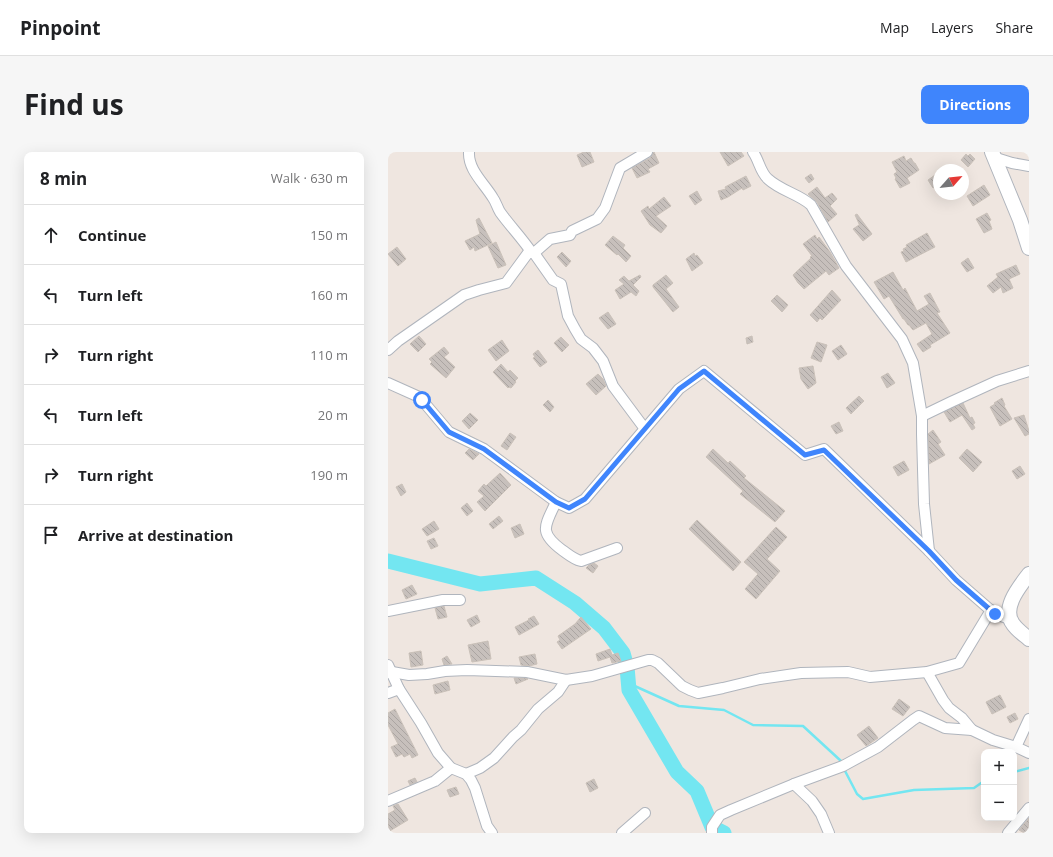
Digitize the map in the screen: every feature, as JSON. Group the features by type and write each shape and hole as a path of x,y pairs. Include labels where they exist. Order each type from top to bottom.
{"street":[{"path":"469,152 469,158 473,170 493,198 499,211 523,239 553,280 561,284 568,316 575,329 581,339 593,348 603,361 613,386 645,428"},
{"path":"388,350 398,341 464,295 506,283 528,253 533,253 550,239 570,235 572,231 597,219 605,208 620,168 648,152"},
{"path":"753,152 758,159 764,175 768,179 806,201 811,206 846,266 902,339 913,363 922,416 924,504 929,551"},
{"path":"993,154 1012,163 1029,166"},
{"path":"993,154 1020,220 1029,248"},
{"path":"388,383 417,396 430,408 449,432 484,449 556,502 569,508 585,499 679,389 704,371 805,455 824,450 929,551 956,580 995,614 1010,619"},
{"path":"922,416 997,381 1029,371"},
{"path":"556,502 547,521 545,530 549,540 552,543 580,561 617,548"},
{"path":"1029,574 1011,603 1009,611 1010,619 1016,628 1029,639"},
{"path":"388,611 443,600 460,600"},
{"path":"389,670 409,675 459,670 527,672 566,680 592,676 652,660 658,663 682,686 698,693 760,679 801,673 848,672 870,677 927,672 959,663 991,610"},
{"path":"389,670 438,753 451,768 466,774 471,780 475,788 483,816 492,833"},
{"path":"927,672 949,708 962,718 972,730"},
{"path":"466,774 480,768 494,758 512,737 521,730 538,709 558,692 566,680"},
{"path":"388,693 399,689"},
{"path":"712,833 712,827 720,815 794,784 843,766 878,746 919,716 945,728 972,730 993,740 1016,747 1029,753"},
{"path":"1016,747 1029,719"},
{"path":"388,801 435,781 451,768"},
{"path":"794,784 812,801 821,814 829,833"},
{"path":"1008,833 1029,808"},
{"path":"622,833 645,813"}],"building":[{"path":"584,152 590,152 594,162 582,167 577,155"},
{"path":"654,152 659,163 648,169 650,172 637,178 632,168 650,158"},
{"path":"720,152 741,152 744,156 728,166"},
{"path":"966,154 968,156 970,154 975,159 969,166 969,164 965,164 961,160"},
{"path":"904,156 906,161 911,158 919,170 907,178 910,183 900,188 895,179 894,174 897,172 892,162"},
{"path":"811,174 814,179 809,183 805,178"},
{"path":"746,176 751,186 743,190 742,188 721,200 718,191 726,189 725,187"},
{"path":"933,176 933,188 928,180"},
{"path":"984,185 990,195 973,206 969,199 969,195"},
{"path":"817,187 825,198 832,193 837,199 830,206 837,214 828,222 817,202 808,194"},
{"path":"697,191 702,200 695,205 689,196"},
{"path":"664,197 671,206 656,216 667,226 661,233 650,225 641,211 648,206 649,209"},
{"path":"987,213 991,220 989,221 992,229 984,233 976,219"},
{"path":"857,214 872,234 863,241 853,229 859,225 860,226 855,215"},
{"path":"479,218 492,243 475,251 474,247 470,250 465,241 480,234 476,220"},
{"path":"927,233 935,247 906,262 901,252 904,251 903,249 907,247 906,245"},
{"path":"815,235 817,239 819,237 830,252 839,268 829,275 826,271 804,289 793,275 811,258 810,257 812,256 803,244"},
{"path":"613,236 625,245 623,248 631,256 626,262 605,245"},
{"path":"496,242 506,265 498,268 488,246"},
{"path":"397,247 406,259 398,266 388,254"},
{"path":"562,252 571,261 566,267 557,257"},
{"path":"694,253 695,256 697,255 703,263 692,271 686,259"},
{"path":"968,258 974,268 967,272 961,263"},
{"path":"1016,265 1020,274 1009,279 1013,288 1003,293 1001,287 993,293 987,286 998,277 996,274"},
{"path":"893,272 903,290 905,288 917,311 929,304 924,296 930,293 940,312 937,313 950,333 930,345 931,347 923,352 917,344 932,334 926,323 913,330 903,319 889,296 884,299 874,282"},
{"path":"640,275 641,277 633,285 639,291 636,296 631,292 620,299 615,290 624,284 619,280 624,276 629,281"},
{"path":"666,275 673,283 666,289 679,307 673,312 653,287 653,285"},
{"path":"832,290 841,300 822,320 820,318 817,322 810,315"},
{"path":"777,295 788,305 782,312 771,301"},
{"path":"608,312 616,324 608,329 599,318"},
{"path":"419,336 426,344 418,352 410,344"},
{"path":"752,336 753,342 747,344 746,338"},
{"path":"561,337 569,345 562,352 554,343"},
{"path":"502,340 509,351 496,361 488,350"},
{"path":"817,342 827,345 821,362 811,358"},
{"path":"841,345 847,354 838,360 832,351"},
{"path":"444,347 449,353 444,357 455,367 446,378 430,364 432,362 429,359"},
{"path":"538,350 547,362 540,367 533,358 535,357 533,354"},
{"path":"501,364 508,372 510,370 518,378 511,388 508,388 493,372"},
{"path":"813,366 816,383 808,389 801,379 799,368"},
{"path":"888,373 895,383 887,388 881,377"},
{"path":"598,374 603,379 606,386 596,395 586,384"},
{"path":"859,396 864,401 851,414 846,408"},
{"path":"1002,398 1005,405 1004,406 1012,419 1000,426 990,407"},
{"path":"548,400 554,407 550,412 543,405"},
{"path":"963,403 970,418 972,417 975,423 973,424 975,428 972,430 962,415 950,422 944,412"},
{"path":"470,413 478,420 469,429 462,421"},
{"path":"1024,415 1029,431 1029,434 1025,436 1014,418"},
{"path":"839,422 843,431 836,434 831,426"},
{"path":"933,430 941,442 938,444 945,455 929,464 928,434"},
{"path":"510,433 516,437 507,450 501,446"},
{"path":"469,449 479,454 473,460 465,453"},
{"path":"713,449 728,463 730,461 746,476 744,478 785,511 775,522 740,494 743,491 706,457"},
{"path":"967,449 982,462 973,472 959,458"},
{"path":"904,461 909,470 898,476 893,467"},
{"path":"1020,466 1025,474 1017,479 1012,471"},
{"path":"500,473 511,485 485,511 477,502 484,496 478,491 484,484 486,486"},
{"path":"402,484 406,492 401,496 396,487"},
{"path":"467,503 473,511 467,516 461,508"},
{"path":"499,516 503,521 493,529 489,524"},
{"path":"697,520 741,562 733,571 689,529"},
{"path":"434,521 439,529 427,536 422,529"},
{"path":"520,524 524,534 515,538 511,528"},
{"path":"776,527 787,537 767,559 780,571 756,599 745,589 758,574 744,562"},
{"path":"434,538 438,546 431,549 427,541"},
{"path":"594,563 598,566 593,573 586,568"},
{"path":"412,585 417,594 406,599 402,590"},
{"path":"444,606 447,617 438,619 435,608"},
{"path":"477,615 480,622 471,627 467,620"},
{"path":"534,616 539,624 519,635 515,627"},
{"path":"581,617 591,629 562,649 557,642 560,640 558,636 575,624"},
{"path":"488,641 491,659 472,662 468,645"},
{"path":"610,649 612,655 618,653 621,661 612,663 610,657 598,661 596,654"},
{"path":"421,651 423,665 411,667 409,653"},
{"path":"535,654 537,664 529,666 521,665 519,657"},
{"path":"447,656 452,664 444,665 442,659"},
{"path":"514,678 526,678 528,679 516,684"},
{"path":"448,681 450,690 435,694 433,685"},
{"path":"1000,695 1006,707 992,714 986,702"},
{"path":"899,699 910,707 903,716 892,709"},
{"path":"395,709 418,755 412,758 410,754 404,757 402,754 396,757 391,747 398,744 388,725 388,713"},
{"path":"1015,713 1018,719 1010,723 1007,717"},
{"path":"869,726 878,738 866,746 857,735"},
{"path":"415,778 417,782 410,785 408,781"},
{"path":"594,779 598,788 590,792 586,783"},
{"path":"456,787 459,794 450,797 447,790"},
{"path":"398,804 408,820 388,832 388,814 395,810 393,806"},
{"path":"1029,818 1029,833 1024,833 1019,830"}],"waterway":[{"path":"388,561 480,584 536,578 575,603 604,628 623,653 627,667 629,690 677,772 697,791 712,827 724,833"},
{"path":"628,683 679,706 724,710 753,725 803,726 841,761 842,764"},
{"path":"1017,771 1029,768"},
{"path":"844,769 857,794 863,799 914,790 974,788 981,783"}],"route":[{"path":"422,400 449,432 484,449 556,502 569,508 585,499 679,389 704,371 805,455 824,450 929,551 956,580 995,614"}]}
